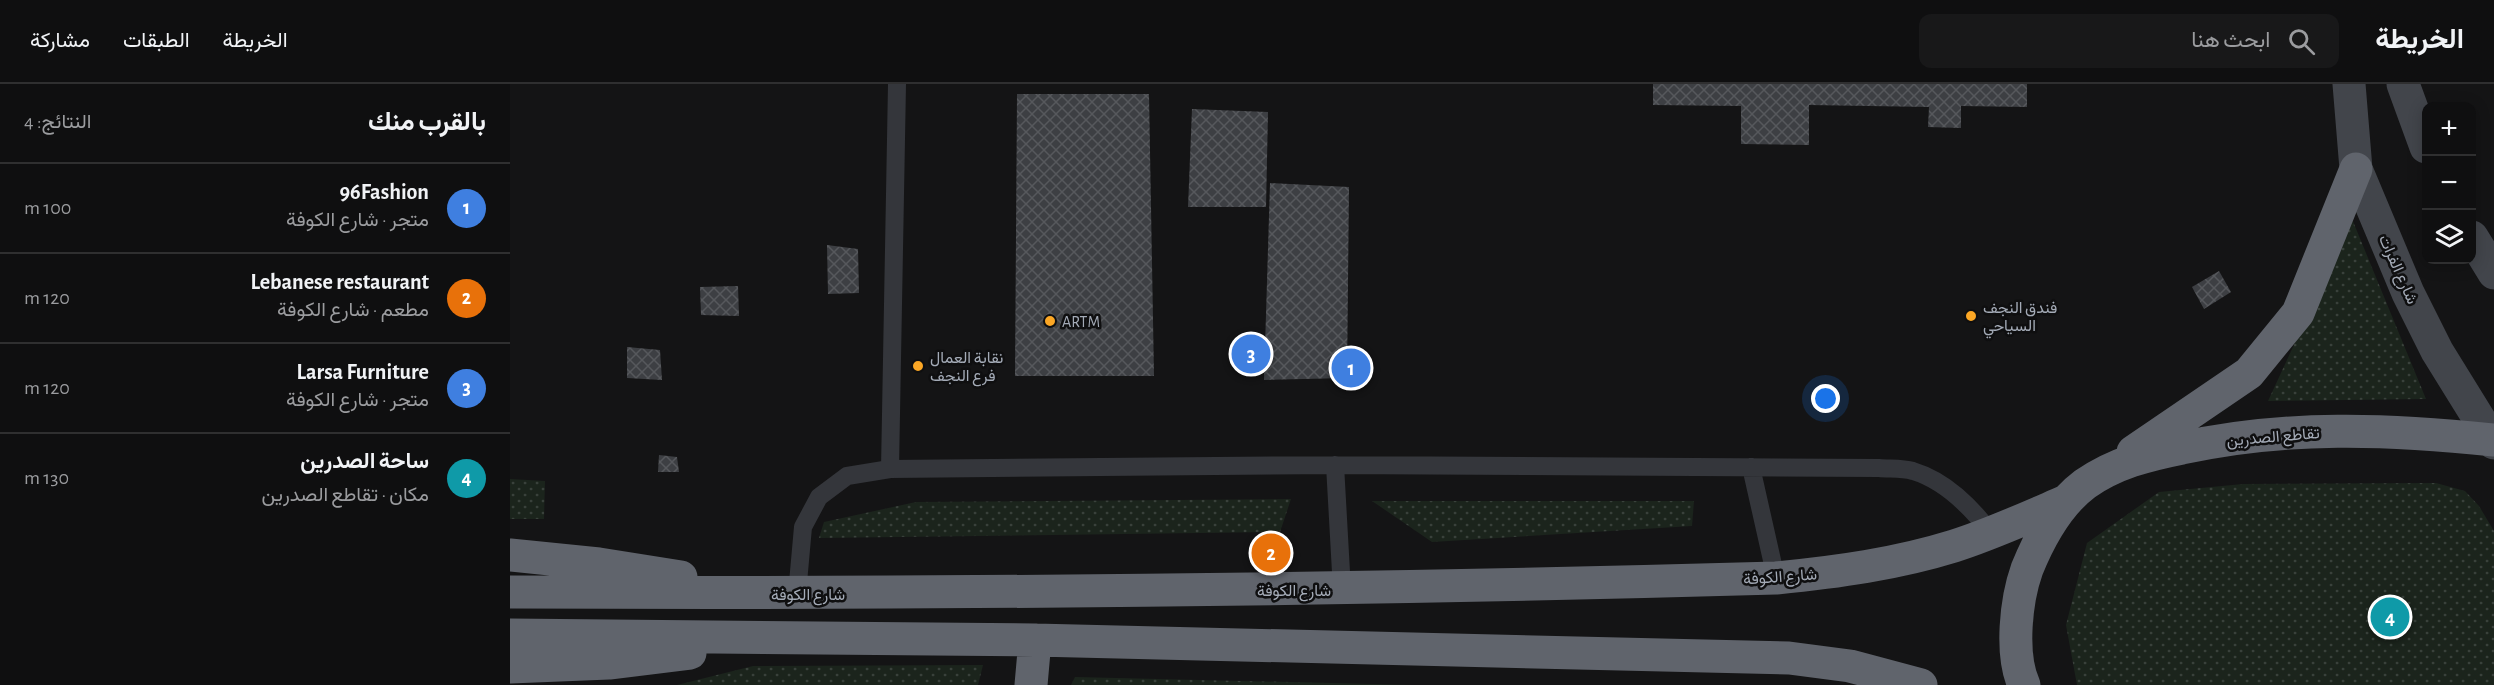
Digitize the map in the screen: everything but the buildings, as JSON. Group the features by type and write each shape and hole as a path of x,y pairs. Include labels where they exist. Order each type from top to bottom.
{"highway":[{"path":"2104,472 2249,373 2298,313 2356,169"},
{"name":"تقاطع الصدرين","path":"2066,501 2104,472 2123,463 2211,442 2279,433 2416,431 2493,441"},
{"path":"2024,685 2016,633 2021,585 2039,540 2066,501"},
{"name":"شارع الكوفة","path":"510,592 797,594 1342,590 1776,578 1836,572 1896,561 1991,533 2066,501"},
{"path":"510,555 641,570 753,593"},
{"path":"510,635 1035,640 1789,658 1850,666 1921,685"},
{"path":"510,667 630,661 715,649 766,637"},
{"path":"1031,685 1035,640"}],"main road":[{"name":"شارع الفرات","path":"2349,84 2356,169 2408,293 2461,392 2493,441"},
{"path":"2403,84 2422,134"},
{"path":"2476,244 2494,273"},
{"path":"2461,392 2480,399 2494,399"}],"lane":[{"path":"890,469 897,84"},
{"path":"1335,465 1342,590"},
{"path":"797,594 803,527 819,497 847,476 890,469 1335,465 1879,468 1912,471 1941,485 1969,505 1991,533"},
{"path":"1751,467 1776,578"}],"shaded area":[{"path":"2352,219 2426,399 2268,401"},
{"path":"510,479 545,481 544,519 510,519"},
{"path":"2436,483 2465,491 2479,506 2494,531 2494,685 2077,685 2066,625 2087,543 2159,492 2243,484"},
{"path":"1291,499 1280,532 819,538 824,522 916,502"},
{"path":"1372,501 1694,501 1692,526 1432,542"},
{"path":"983,665 978,685 677,685 753,666"},
{"path":"1075,677 1414,685 1071,685"}],"place":[{"name":"فندق النجف السياحي","path":"1971,316"},
{"name":"ARTM","path":"1050,321"},
{"name":"Larsa Furniture","path":"1251,354"},
{"name":"نقابة العمال فرع النجف","path":"918,366"},
{"name":"96Fashion","path":"1351,368"},
{"name":"Lebanese restaurant","path":"1271,553"},
{"name":"ساحة الصدرين","path":"2390,617"}]}
